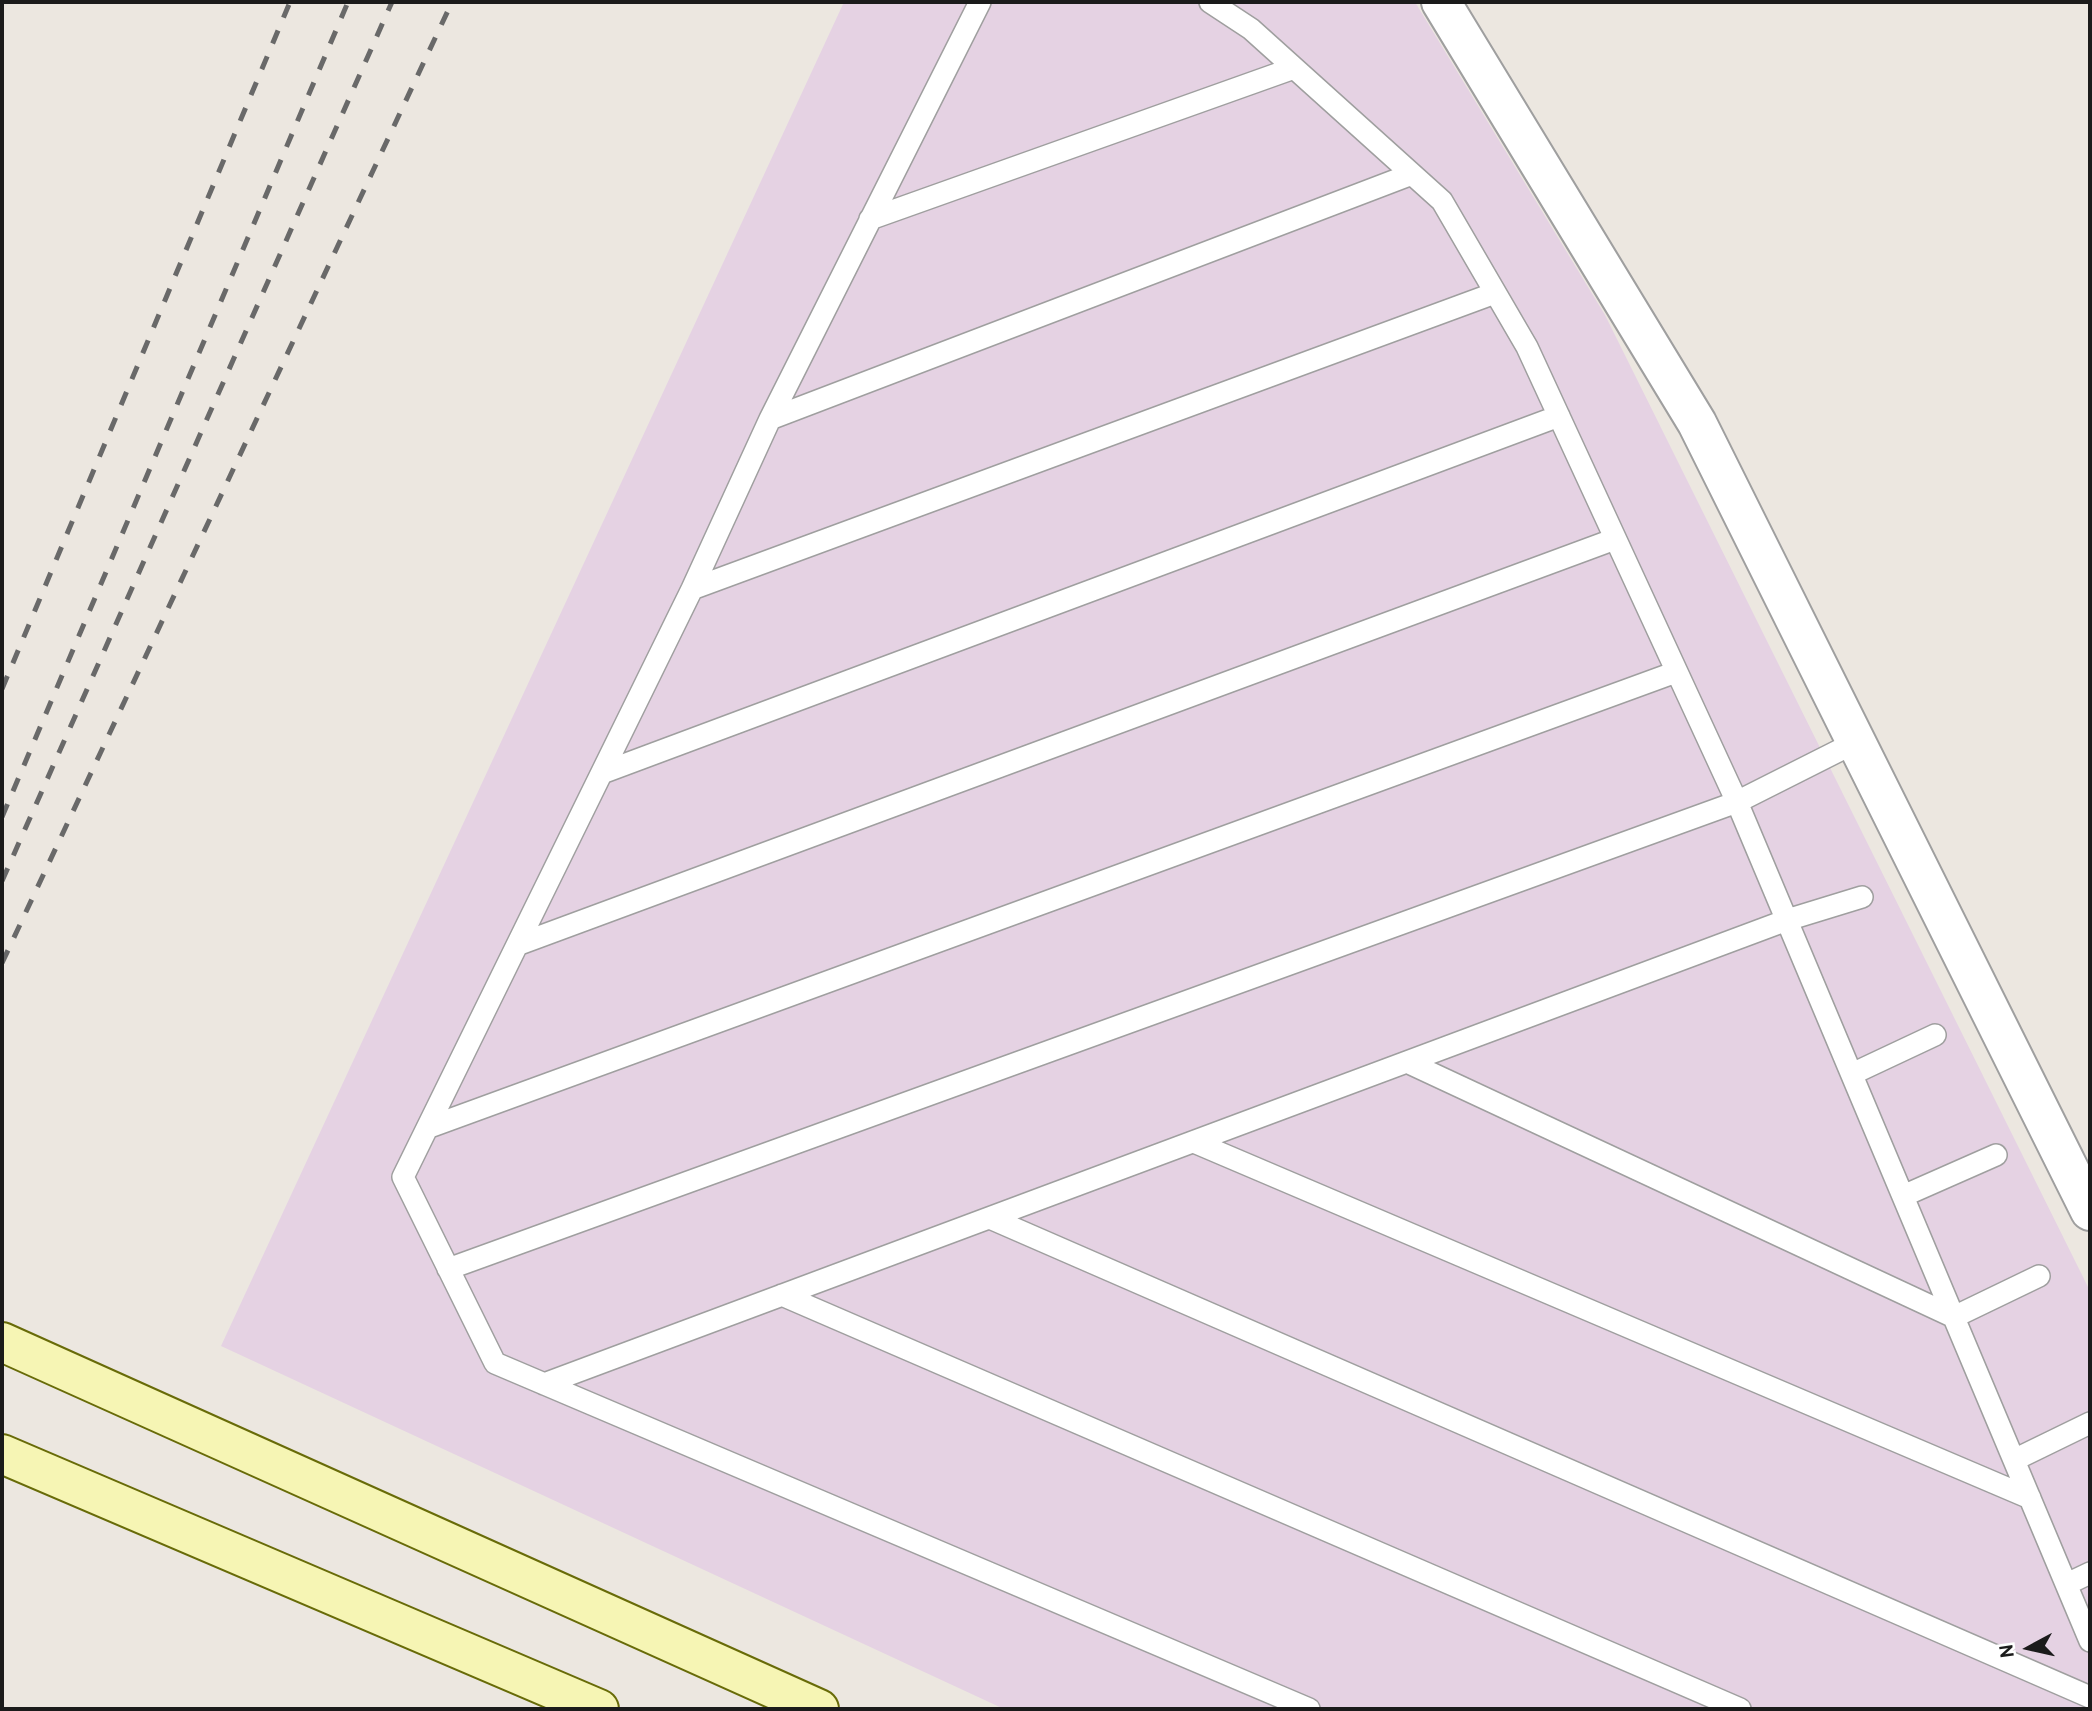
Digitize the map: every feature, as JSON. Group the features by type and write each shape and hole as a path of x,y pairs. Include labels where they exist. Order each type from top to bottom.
{"main road":[{"path":"2,1342 819,1709"},
{"path":"2,1454 599,1709"}],"street":[{"path":"1441,2 1697,423 2090,1211"}],"lane":[{"path":"980,2 770,419 692,589 403,1177 495,1363 1309,1709"},
{"path":"1210,2 1251,29 1442,201 1527,347 1737,802 2090,1641"},
{"path":"870,219 1294,68"},
{"path":"770,419 1412,174"},
{"path":"692,589 1495,293"},
{"path":"601,773 1559,416"},
{"path":"517,945 1615,539"},
{"path":"427,1128 1676,672"},
{"path":"448,1269 1737,802 1857,743"},
{"path":"544,1384 1787,920 1862,897"},
{"path":"1852,1074 1935,1034"},
{"path":"1407,1062 1954,1317"},
{"path":"1194,1142 2030,1498"},
{"path":"1903,1196 1996,1155"},
{"path":"990,1218 2090,1697"},
{"path":"1954,1317 2039,1276"},
{"path":"782,1295 1740,1709"},
{"path":"2014,1460 2090,1423"},
{"path":"2067,1584 2090,1573"}],"shaded area":[{"path":"844,2 1415,2 1605,315 2090,1291 2090,1709 1004,1709 221,1346"}],"railway":[{"path":"2,689 290,2"},
{"path":"2,817 348,2"},
{"path":"2,881 392,2"},
{"path":"2,963 452,2"}]}
